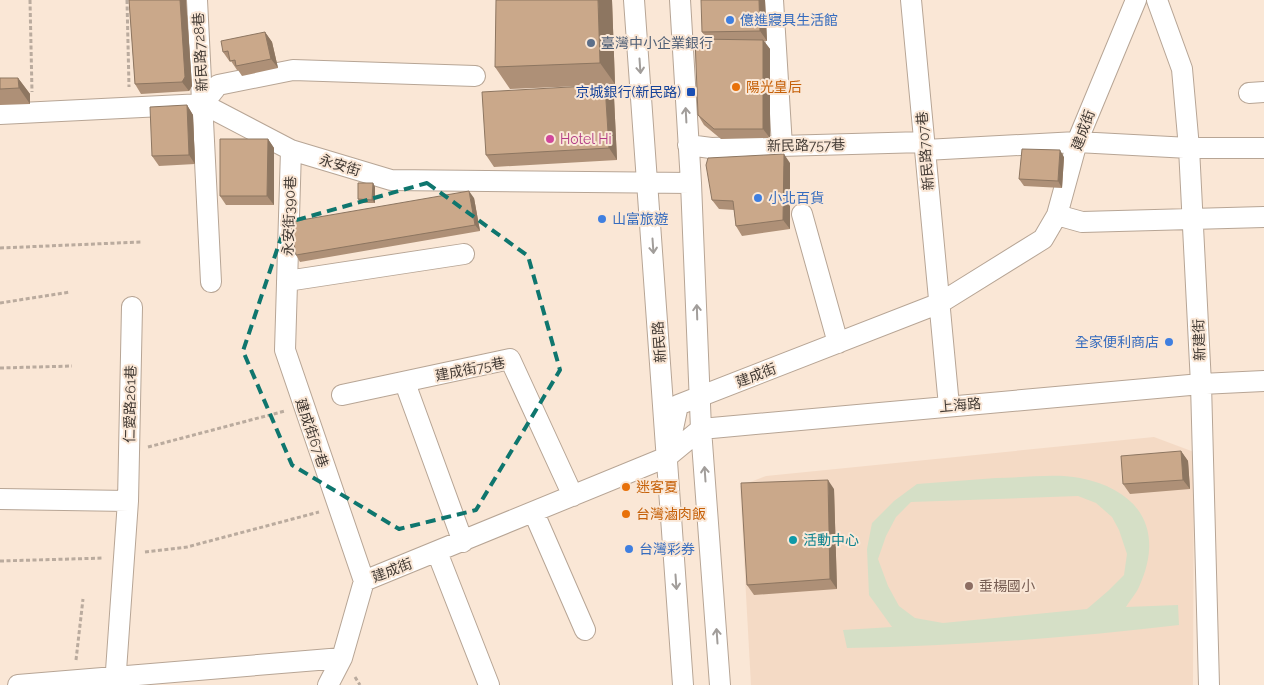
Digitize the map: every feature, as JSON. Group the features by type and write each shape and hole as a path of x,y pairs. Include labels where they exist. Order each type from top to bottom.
{"street":[{"name":"新民路728巷","path":"197,0 211,282"},
{"name":"新民路","path":"634,0 683,685"},
{"path":"680,0 691,183 701,429 720,685"},
{"path":"773,0 782,146"},
{"name":"新民路707巷","path":"911,0 949,406"},
{"name":"建成街","path":"328,685 342,658 364,581 667,457 678,404 940,303 1043,239 1057,215 1077,142 1136,0"},
{"name":"新建街","path":"1157,0 1182,69 1190,148 1201,384 1209,685"},
{"path":"203,104 218,85 293,70 475,76"},
{"name":"永安街","path":"0,114 203,104 291,150 391,180 691,183"},
{"name":"新民路757巷","path":"688,145 711,148 925,146 1077,142 1190,148 1264,148"},
{"name":"永安街390巷","path":"287,281 291,150"},
{"path":"802,214 838,343"},
{"path":"1057,215 1082,222 1264,217"},
{"path":"287,281 464,254"},
{"name":"建成街67巷","path":"287,281 285,350 302,406 364,581"},
{"name":"仁愛路261巷","path":"114,680 128,501 132,307"},
{"name":"建成街75巷","path":"342,394 405,383 510,359 573,496"},
{"name":"上海路","path":"701,429 1201,384 1264,381"},
{"path":"405,383 462,542"},
{"path":"667,457 701,429"},
{"path":"0,499 128,501"},
{"path":"534,513 585,630"},
{"path":"437,552 489,685"},
{"path":"18,685 74,680 114,680 342,658"}],"path":[{"path":"30,0 32,112"},
{"path":"127,0 129,107"},
{"path":"0,248 141,242"},
{"path":"0,303 70,292"},
{"path":"0,368 72,366"},
{"path":"129,452 302,406"},
{"path":"0,561 110,558 124,554 187,547 338,507"},
{"path":"74,680 83,599"}],"highlighted area":[{"path":"427,183 528,256 560,370 476,510 399,529 292,465 243,351 286,223"}],"shaded area":[{"name":"垂楊國小","path":"1154,437 1194,452 1193,685 751,685 740,486 766,476"}],"green space":[{"path":"1060,476 1080,478 1101,484 1118,492 1132,503 1142,516 1148,531 1149,548 1146,566 1139,587 1126,607 1178,605 1179,625 1013,641 847,648 843,630 892,627 869,595 867,549 872,523 894,501 917,484 996,478","holes":["1078,496 1096,503 1112,517 1119,530 1127,554 1124,575 1087,609 943,623 915,618 899,606 888,586 878,559 886,536 896,517 911,502"]}],"building":[{"path":"129,0 180,0 185,77 182,82 135,84"},
{"path":"496,0 598,0 600,63 495,67"},
{"path":"701,0 759,0 760,31 702,32"},
{"path":"265,32 271,59 236,66 235,60 230,61 228,51 223,52 221,41"},
{"name":"陽光皇后","path":"695,39 763,40 763,129 714,129 698,115"},
{"path":"0,78 18,78 19,88 0,89"},
{"path":"605,85 609,148 486,155 482,92"},
{"path":"187,105 189,155 152,156 150,107"},
{"path":"220,139 268,139 267,196 220,196"},
{"path":"1022,149 1060,150 1058,181 1019,179"},
{"path":"784,154 783,220 736,226 733,201 712,200 706,165 708,158"},
{"path":"358,183 373,183 372,200 358,199"},
{"path":"469,191 475,225 296,255 290,222"},
{"path":"1181,451 1183,480 1123,484 1121,456"},
{"name":"活動中心","path":"828,480 830,579 747,585 741,483"}],"place":[{"name":"億進寢具生活館","path":"730,20"},
{"name":"臺灣中小企業銀行","path":"591,43"},
{"name":"陽光皇后","path":"736,87"},
{"name":"京城銀行(新民路)","path":"691,92"},
{"name":"Hotel Hi","path":"550,139"},
{"name":"小北百貨","path":"758,198"},
{"name":"山富旅遊","path":"602,219"},
{"name":"全家便利商店","path":"1169,342"},
{"name":"迷客夏","path":"626,487"},
{"name":"台灣滷肉飯","path":"626,514"},
{"name":"活動中心","path":"793,540"},
{"name":"台灣彩券","path":"629,549"},
{"name":"垂楊國小","path":"969,586"}]}
